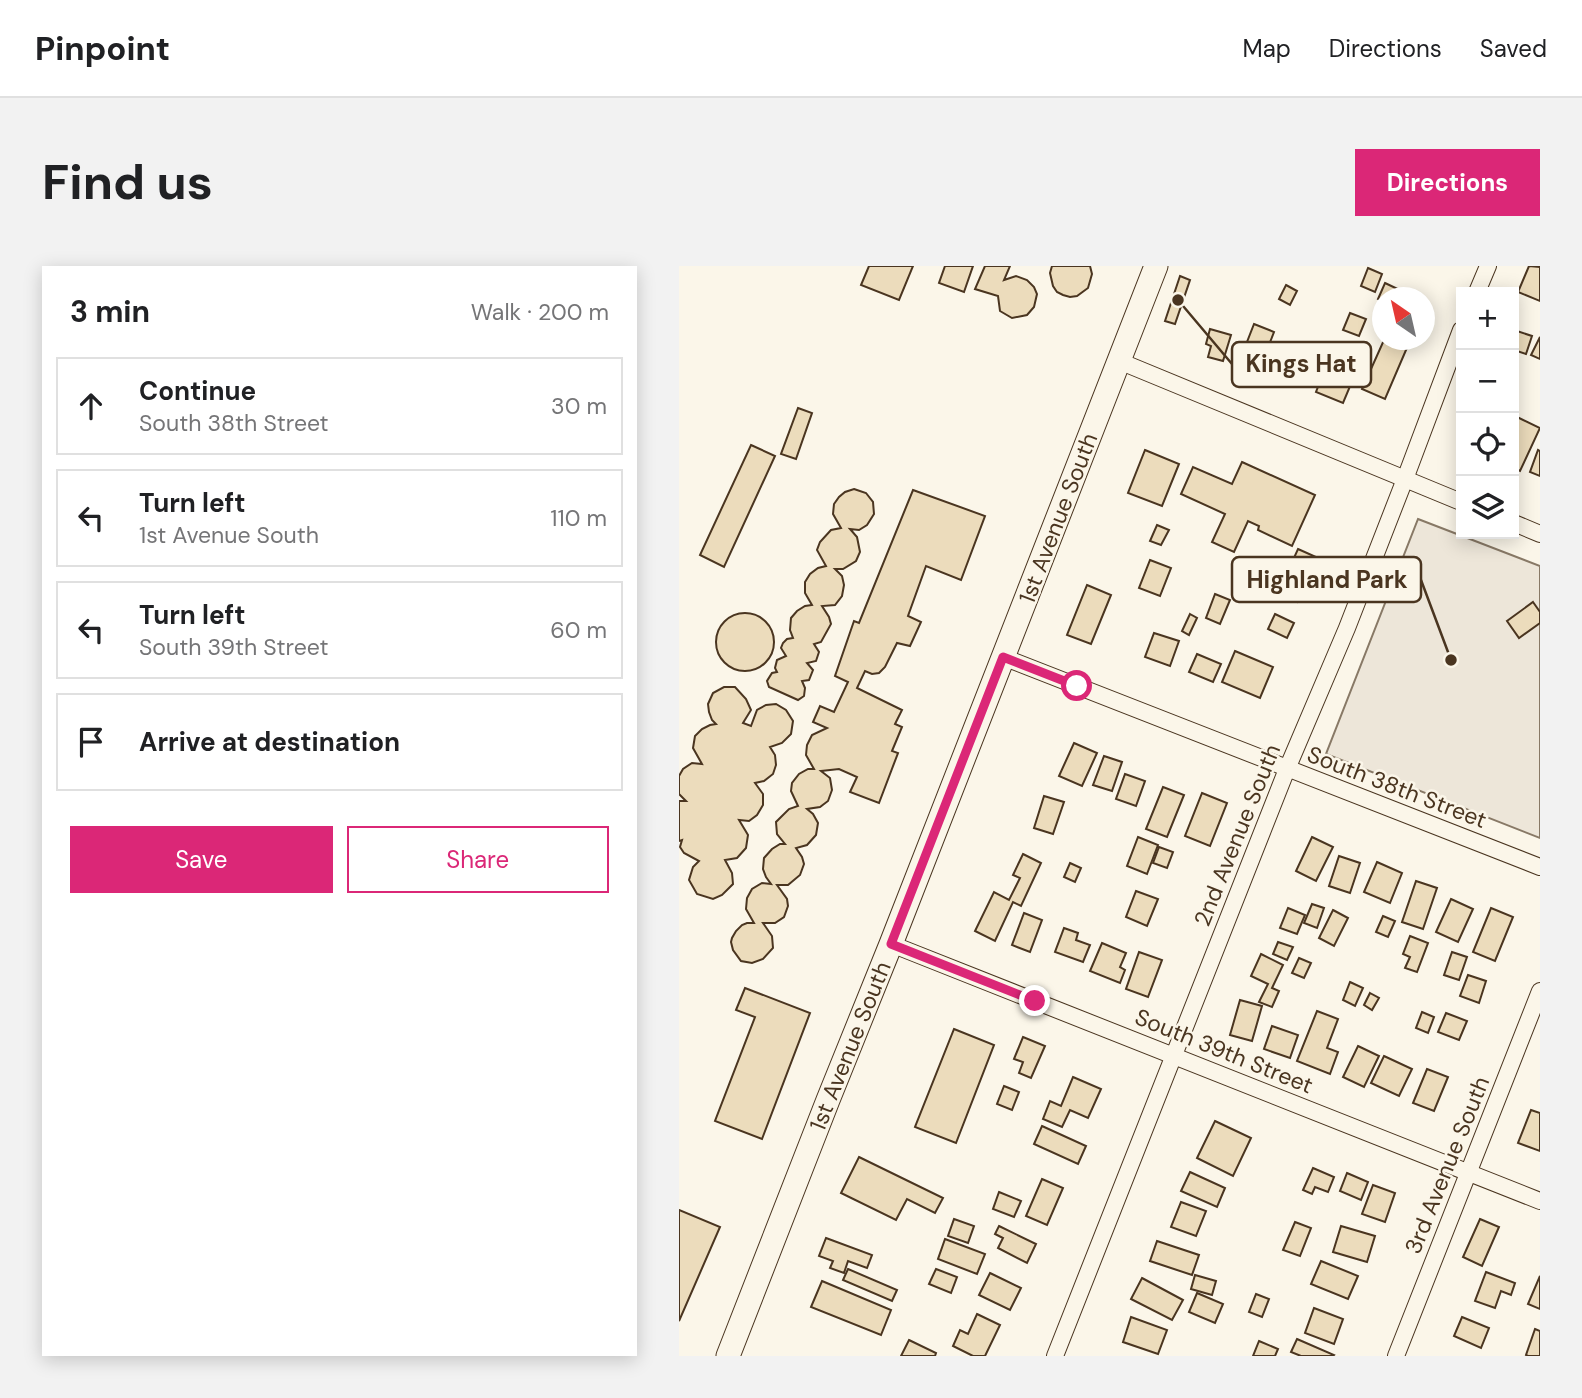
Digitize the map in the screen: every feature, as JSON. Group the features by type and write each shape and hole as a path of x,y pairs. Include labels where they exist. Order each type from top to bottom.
{"street":[{"name":"1st Avenue South","path":"728,1356 1156,266"},
{"path":"1479,287 1488,266"},
{"name":"2nd Avenue South","path":"1055,1356 1287,769 1347,628 1456,343"},
{"path":"1119,361 1456,500"},
{"path":"1519,525 1540,534"},
{"name":"South 38th Street","path":"1003,657 1540,867"},
{"name":"South 39th Street","path":"891,944 1540,1201"},
{"name":"3rd Avenue South","path":"1396,1356 1540,991"}],"shaded area":[{"path":"1418,519 1456,534 1456,539 1470,539 1540,566 1540,838 1326,754"}],"building":[{"path":"869,266 913,266 899,300 861,285"},
{"path":"945,266 973,266 964,292 939,283"},
{"path":"985,266 1010,266 1004,280 1016,276 1027,280 1034,287 1037,294 1034,307 1027,315 1012,318 1000,311 998,296 975,289"},
{"path":"1052,266 1090,266 1092,274 1088,288 1077,296 1070,297 1057,292 1050,273"},
{"path":"1529,266 1540,267 1540,301 1519,292"},
{"path":"1368,268 1382,274 1377,287 1372,287 1372,291 1361,286"},
{"path":"1180,276 1190,280 1175,324 1165,321"},
{"path":"1286,285 1297,291 1290,305 1279,299"},
{"path":"1350,313 1366,319 1359,336 1343,330"},
{"path":"1254,324 1274,332 1260,368 1240,360"},
{"path":"1210,329 1231,335 1223,361 1208,357 1211,346 1206,344"},
{"path":"1519,332 1532,336 1526,354 1519,352"},
{"path":"1540,337 1540,359 1531,355"},
{"path":"1380,350 1406,350 1385,399 1362,389"},
{"path":"1328,361 1356,372 1343,403 1316,392"},
{"path":"798,408 812,413 796,459 781,454"},
{"path":"1519,418 1540,428 1519,470"},
{"path":"751,445 775,456 724,567 700,555"},
{"path":"1145,450 1179,464 1162,506 1128,493"},
{"path":"1538,450 1540,451 1540,476 1530,472"},
{"path":"1242,462 1315,495 1292,546 1258,530 1259,526 1248,521 1234,552 1212,542 1225,514 1181,494 1193,467 1232,484"},
{"path":"854,489 866,493 873,502 874,514 867,525 859,530 850,529 857,537 860,552 856,561 843,569 835,569 842,576 842,596 835,605 822,606 831,624 821,642 814,644 819,652 816,661 807,663 813,670 809,680 802,681 804,696 798,700 769,687 767,681 772,673 777,672 777,660 786,656 781,648 783,643 793,638 790,630 791,618 805,606 812,605 805,593 805,582 810,574 826,566 817,550 820,542 831,530 841,528 833,514 834,504 845,492"},
{"path":"913,490 985,516 961,580 926,566 908,616 921,622 910,646 897,643 885,667 879,673 865,671 857,688 902,710 895,724 902,727 892,751 898,753 879,803 850,792 857,777 839,769 821,771 830,778 832,790 828,801 820,807 807,809 818,823 816,835 807,845 796,848 804,864 800,875 788,885 777,885 787,899 788,906 784,917 775,923 763,923 772,936 773,948 763,959 752,963 741,961 733,950 732,938 742,925 754,923 746,909 747,898 752,889 762,883 771,884 763,869 764,858 772,849 785,844 777,834 776,822 789,809 798,806 791,791 792,783 799,774 814,769 806,755 807,745 812,735 827,728 813,722 820,706 834,712 848,682 835,676 854,621 859,623"},
{"path":"1157,525 1169,530 1161,545 1150,541"},
{"path":"1298,549 1316,557 1297,602 1278,593"},
{"path":"1150,560 1171,568 1160,596 1139,588"},
{"path":"1087,585 1111,595 1091,644 1067,635"},
{"path":"1215,594 1230,600 1220,624 1206,618"},
{"path":"1533,602 1540,612 1540,623 1519,638 1507,621"},
{"path":"745,613 756,615 769,626 774,642 772,653 761,666 745,671 734,669 721,658 716,642 718,631 729,618"},
{"path":"1190,614 1197,618 1189,635 1182,631"},
{"path":"1275,614 1294,623 1287,638 1268,629"},
{"path":"1154,633 1179,641 1170,666 1145,657"},
{"path":"1235,651 1273,667 1260,698 1222,682"},
{"path":"1197,654 1221,664 1213,682 1189,672"},
{"path":"724,687 735,687 746,699 751,710 743,723 751,726 757,710 776,704 786,710 793,721 791,734 782,743 770,747 775,755 773,774 764,781 755,783 763,794 763,805 749,821 739,820 748,835 746,848 737,858 725,860 732,873 733,884 722,895 713,899 697,894 689,880 693,867 699,861 684,853 680,847 682,840 679,841 679,801 686,801 679,794 679,776 683,769 692,763 702,764 693,748 695,736 702,729 716,724 712,720 708,704 713,693"},
{"path":"1074,743 1097,753 1082,786 1059,776"},
{"path":"1104,756 1122,762 1112,791 1093,785"},
{"path":"1125,774 1145,781 1136,806 1116,799"},
{"path":"1163,787 1184,795 1167,837 1146,829"},
{"path":"1202,793 1227,803 1210,846 1185,836"},
{"path":"1044,796 1064,802 1053,834 1034,828"},
{"path":"1138,837 1158,845 1147,874 1127,866"},
{"path":"1312,837 1333,847 1316,881 1296,871"},
{"path":"1159,847 1173,852 1167,868 1153,863"},
{"path":"1023,854 1041,863 1021,906 1013,902 995,941 975,931 994,892 1009,900 1020,878 1013,875"},
{"path":"1339,856 1360,863 1350,893 1329,886"},
{"path":"1377,862 1402,873 1390,903 1364,892"},
{"path":"1070,863 1081,868 1075,882 1064,877"},
{"path":"1416,881 1437,888 1423,929 1402,922"},
{"path":"1136,891 1158,899 1147,926 1126,917"},
{"path":"1451,899 1473,909 1458,942 1436,932"},
{"path":"1312,904 1324,908 1317,928 1304,923"},
{"path":"1288,908 1305,915 1297,934 1280,928"},
{"path":"1491,908 1513,917 1495,961 1473,952"},
{"path":"1333,910 1348,918 1334,946 1319,938"},
{"path":"1024,913 1042,920 1030,952 1012,945"},
{"path":"1383,916 1395,921 1388,937 1376,932"},
{"path":"1064,928 1078,933 1076,940 1090,945 1083,962 1055,952"},
{"path":"1410,936 1428,943 1417,972 1405,968 1410,957 1403,954"},
{"path":"1278,942 1293,947 1287,960 1273,954"},
{"path":"1102,943 1126,953 1120,967 1125,970 1120,983 1090,971"},
{"path":"1139,952 1162,960 1148,997 1126,989"},
{"path":"1452,952 1467,957 1459,980 1444,975"},
{"path":"1261,954 1283,965 1272,988 1279,991 1272,1007 1259,1002 1268,984 1251,976"},
{"path":"1299,958 1311,963 1304,978 1292,973"},
{"path":"1468,975 1486,981 1479,1003 1460,996"},
{"path":"1350,982 1363,988 1355,1006 1343,1000"},
{"path":"745,988 810,1013 762,1139 715,1121 755,1017 736,1010"},
{"path":"1370,993 1379,998 1372,1010 1364,1005"},
{"path":"1240,1000 1262,1006 1252,1041 1230,1035"},
{"path":"1317,1011 1338,1019 1327,1048 1338,1052 1330,1074 1297,1061"},
{"path":"1422,1012 1434,1017 1428,1033 1416,1028"},
{"path":"1446,1013 1467,1021 1459,1040 1438,1032"},
{"path":"1272,1026 1298,1035 1290,1058 1264,1049"},
{"path":"954,1029 994,1045 956,1143 915,1127"},
{"path":"1023,1037 1045,1046 1031,1078 1019,1073 1023,1062 1014,1059"},
{"path":"1358,1046 1379,1056 1364,1087 1343,1077"},
{"path":"1384,1056 1412,1069 1399,1096 1371,1083"},
{"path":"1427,1069 1448,1077 1434,1111 1413,1103"},
{"path":"1073,1077 1101,1089 1088,1118 1070,1110 1062,1127 1043,1119 1050,1101 1061,1106"},
{"path":"1004,1086 1019,1092 1012,1110 997,1104"},
{"path":"1531,1110 1540,1113 1540,1151 1518,1143"},
{"path":"1215,1121 1251,1138 1233,1176 1197,1158"},
{"path":"1042,1126 1086,1146 1078,1164 1034,1144"},
{"path":"859,1157 943,1198 935,1213 907,1199 896,1220 841,1193"},
{"path":"1313,1168 1334,1177 1328,1192 1315,1187 1312,1194 1303,1190"},
{"path":"1190,1172 1225,1188 1217,1207 1181,1191"},
{"path":"1347,1173 1368,1182 1361,1200 1340,1191"},
{"path":"1042,1179 1063,1188 1047,1225 1026,1216"},
{"path":"1373,1185 1395,1193 1385,1222 1362,1214"},
{"path":"999,1192 1021,1201 1014,1217 993,1209"},
{"path":"1181,1202 1206,1211 1196,1236 1171,1227"},
{"path":"679,1210 720,1227 679,1321"},
{"path":"954,1219 974,1226 968,1243 948,1236"},
{"path":"1480,1219 1499,1227 1482,1266 1463,1257"},
{"path":"1295,1222 1311,1228 1300,1256 1283,1250"},
{"path":"999,1226 1036,1244 1027,1263 998,1248 1003,1238 995,1234"},
{"path":"1341,1226 1375,1236 1367,1262 1333,1252"},
{"path":"826,1238 872,1255 867,1268 848,1261 844,1273 830,1268 833,1261 819,1256"},
{"path":"945,1239 985,1254 977,1274 938,1259"},
{"path":"1157,1241 1199,1255 1192,1275 1150,1261"},
{"path":"1321,1261 1358,1276 1348,1299 1311,1284"},
{"path":"848,1269 897,1290 892,1301 843,1280"},
{"path":"936,1269 957,1277 951,1293 929,1284"},
{"path":"1486,1272 1515,1283 1511,1295 1501,1291 1495,1308 1475,1301"},
{"path":"990,1273 1021,1288 1010,1310 979,1295"},
{"path":"1195,1275 1216,1281 1212,1295 1191,1289"},
{"path":"1540,1276 1540,1309 1528,1304"},
{"path":"1142,1278 1183,1300 1172,1320 1131,1299"},
{"path":"822,1281 891,1310 881,1335 811,1307"},
{"path":"1197,1293 1223,1304 1215,1323 1189,1312"},
{"path":"1256,1294 1269,1299 1262,1317 1249,1312"},
{"path":"1314,1308 1343,1319 1334,1344 1305,1333"},
{"path":"977,1314 1000,1325 985,1356 973,1356 953,1346 960,1330 968,1334"},
{"path":"1131,1317 1167,1330 1158,1354 1123,1342"},
{"path":"1462,1317 1489,1328 1481,1348 1454,1336"},
{"path":"1535,1329 1540,1331 1540,1356 1528,1356 1526,1355"},
{"path":"1297,1339 1334,1355 1301,1356 1291,1352"},
{"path":"909,1340 936,1353 935,1356 901,1356"},
{"path":"1259,1341 1278,1349 1275,1356 1253,1356"}],"place":[{"name":"Kings Hat","path":"1178,300"},
{"name":"Highland Park","path":"1451,660"}],"route":[{"path":"1035,1001 891,944 1003,657 1077,686"}]}
